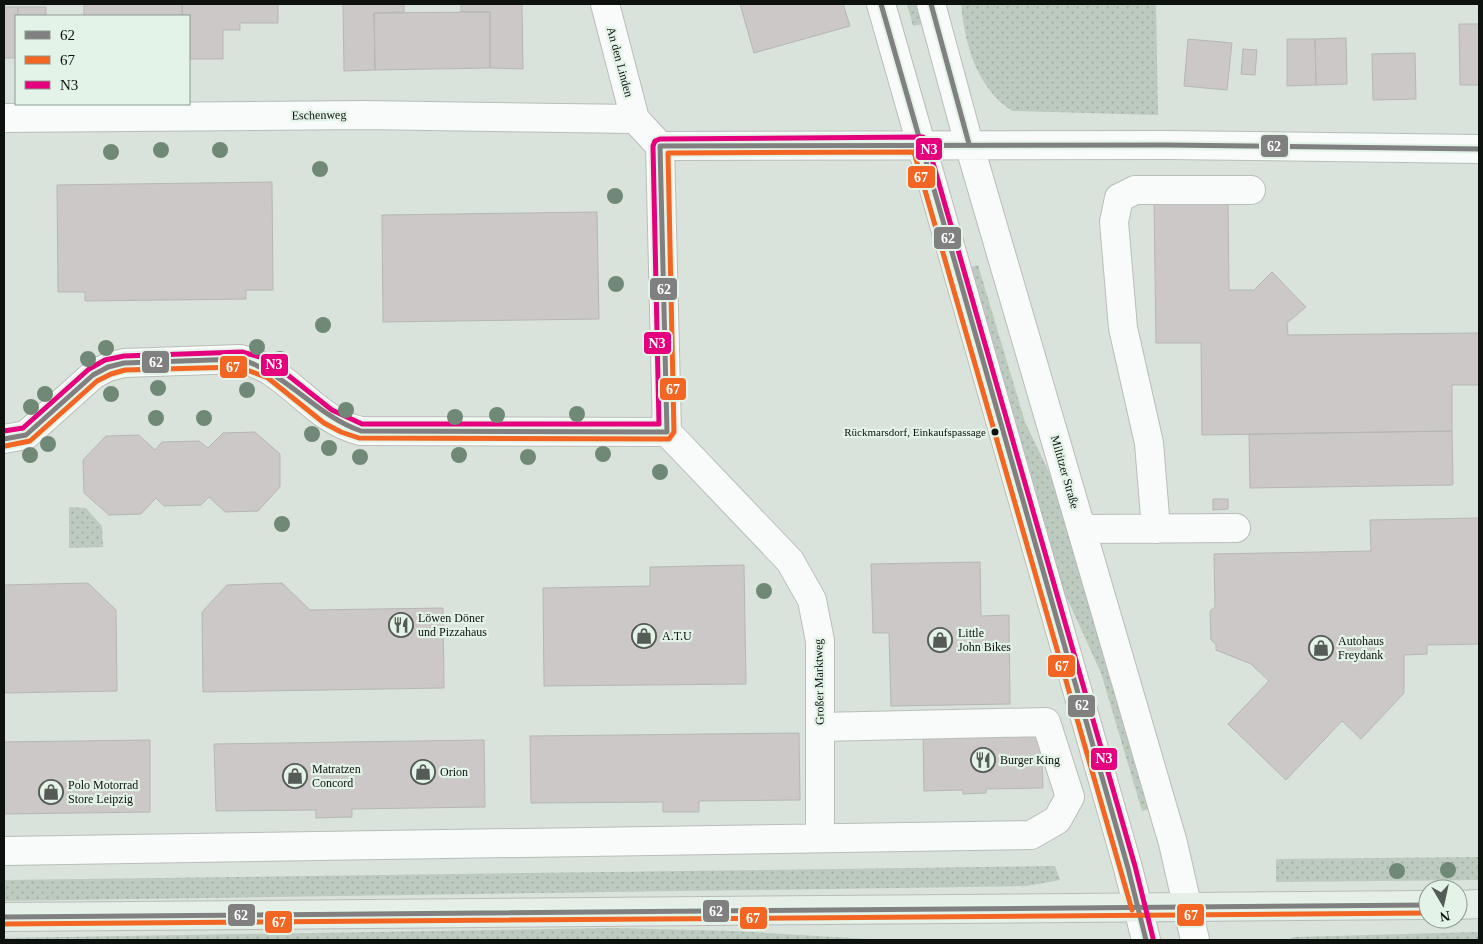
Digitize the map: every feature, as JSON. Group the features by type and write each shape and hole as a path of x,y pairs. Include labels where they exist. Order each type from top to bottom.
{"main road":[{"path":"4,917 1418,905"}],"street":[{"name":"An den Linden","path":"605,4 635,120"},
{"path":"881,4 1139,908 1146,940"},
{"name":"Miltitzer Straße","path":"931,4 969,144 1173,843 1195,940"},
{"name":"Eschenweg","path":"4,118 363,115 635,120"},
{"path":"4,439 26,435 77,388 108,367 124,363 240,359 256,362 330,420 344,427 361,431 667,432 660,146 635,120"},
{"path":"660,146 969,144 1479,149"},
{"path":"1156,529 1149,443 1123,328 1114,222 1119,198 1135,190 1251,190"},
{"name":"Großer Marktweg","path":"667,432 790,560 812,600 820,641 820,837"},
{"path":"1082,529 1236,528"},
{"path":"4,851 1032,835 1057,820 1070,797 1046,722 820,727"}],"shaded area":[{"path":"907,4 916,4 922,24 913,26"},
{"path":"961,4 1156,4 1158,115 1012,111 989,90 974,64 969,49"},
{"path":"978,265 1025,422 1049,472 1060,504 1149,809 1142,811 1101,673 1061,585 967,268"},
{"path":"69,507 86,508 102,526 103,547 69,548"},
{"path":"1479,857 1479,880 1418,879 1418,881 1276,882 1276,859"},
{"path":"1055,866 1060,880 1027,886 4,901 4,880"},
{"path":"611,928 734,931 868,939 1066,940 4,940 4,938"},
{"path":"1479,932 1479,940 1286,940 1294,937"}],"building":[{"path":"84,4 182,4 182,15 84,15"},
{"path":"182,4 278,4 278,23 240,23 240,30 223,30 223,59 190,59 190,15 182,15"},
{"path":"343,4 404,4 404,12 374,13 375,70 344,71"},
{"path":"461,4 522,4 523,69 490,68 490,12 461,12"},
{"path":"740,4 843,4 850,26 754,53"},
{"path":"4,7 18,7 18,15 15,15 15,58 4,58"},
{"path":"18,7 46,7 46,15 18,15"},
{"path":"490,12 490,68 375,70 374,13"},
{"path":"1459,24 1479,24 1479,85 1460,85"},
{"path":"1346,38 1347,84 1316,85 1315,39"},
{"path":"1188,39 1232,43 1227,90 1184,86"},
{"path":"1287,39 1315,39 1316,85 1287,86"},
{"path":"1243,49 1257,50 1255,75 1241,74"},
{"path":"1415,53 1416,99 1373,100 1372,54"},
{"path":"272,182 273,290 246,290 246,299 85,301 85,292 58,292 57,185"},
{"path":"1228,199 1229,290 1254,290 1272,272 1306,307 1287,323 1288,335 1479,333 1479,385 1452,385 1452,431 1202,435 1201,343 1156,343 1154,200"},
{"path":"597,212 599,319 383,322 382,215"},
{"path":"1452,431 1453,485 1250,488 1249,434"},
{"path":"255,432 280,454 280,487 258,511 225,512 209,497 201,505 164,506 156,498 141,514 109,515 84,493 83,460 106,436 139,435 155,450 162,442 199,441 208,448 223,433"},
{"path":"1213,499 1228,499 1228,509 1213,510"},
{"name":"Autohaus Freydank","path":"1479,518 1479,644 1427,645 1427,654 1404,655 1404,693 1361,739 1342,721 1286,780 1228,724 1269,681 1251,664 1216,650 1216,644 1211,640 1210,611 1215,607 1214,554 1371,551 1370,520"},
{"path":"980,562 981,616 1009,615 1010,704 891,706 889,633 873,633 871,564"},
{"name":"A.T.U","path":"744,565 746,684 544,686 543,588 650,586 650,567"},
{"path":"88,583 116,610 117,691 4,693 4,585"},
{"path":"282,583 310,610 443,608 444,688 203,692 202,612 227,585"},
{"name":"Burger King","path":"1041,730 1043,788 986,789 986,793 963,794 963,790 924,791 923,733"},
{"path":"799,733 800,800 699,801 699,812 663,812 663,802 531,803 530,736"},
{"path":"150,740 150,812 4,814 4,742"},
{"path":"484,740 485,807 352,809 352,817 316,818 316,810 216,811 214,744"}],"transit line":[{"name":"62","path":"881,4 1128,868 1146,940"},
{"name":"62","path":"931,4 969,144"},
{"name":"N3","path":"4,431 23,428 89,369 105,360 124,356 242,352 260,357 275,365 332,410 362,424 659,424 653,146 655,141 660,139 923,137 927,142 1135,866 1153,938"},
{"name":"62","path":"660,146 1167,145 1479,149"},
{"name":"62","path":"660,146 667,432"},
{"name":"67","path":"5,446 30,441 97,381 111,374 125,370 239,367 268,378 324,423 341,432 359,438 669,439 674,432 668,153 914,152 1132,910"},
{"name":"62","path":"4,439 26,435 93,375 108,367 124,363 240,359 257,365 287,384 329,415 361,431 667,432"},
{"name":"62","path":"4,917 1418,905"},
{"name":"67","path":"4,924 1418,913"}],"place":[{"name":"Rückmarsdorf, Einkaufspassage","path":"995,432"},
{"name":"Löwen Döner und Pizzahaus","path":"401,625"},
{"name":"A.T.U","path":"644,636"},
{"name":"Little John Bikes","path":"940,640"},
{"name":"Autohaus Freydank","path":"1321,648"},
{"name":"Burger King","path":"983,760"},
{"name":"Orion","path":"423,772"},
{"name":"Matratzen Concord","path":"295,776"},
{"name":"Polo Motorrad Store Leipzig","path":"51,792"}]}
